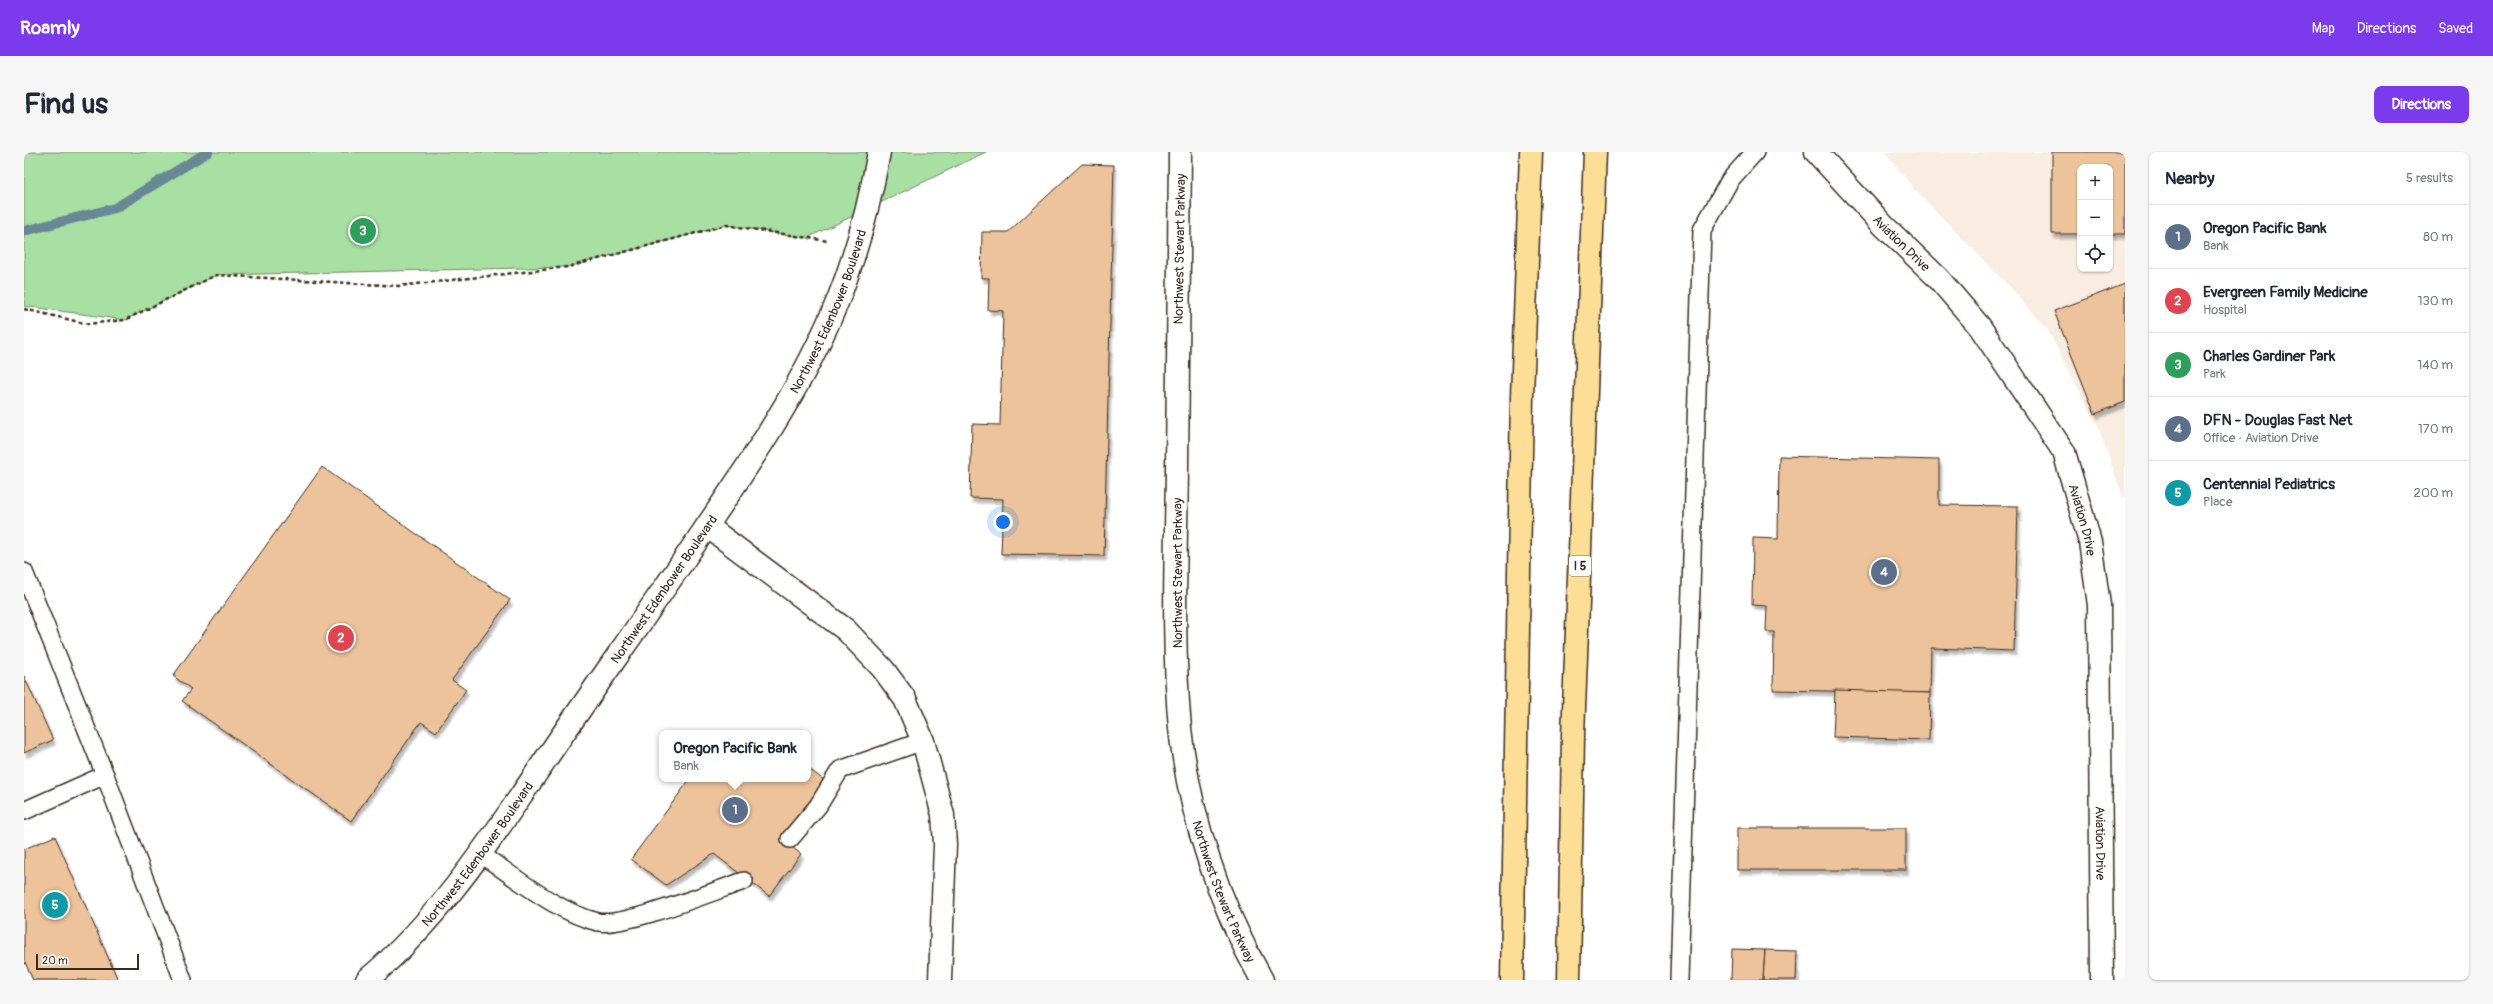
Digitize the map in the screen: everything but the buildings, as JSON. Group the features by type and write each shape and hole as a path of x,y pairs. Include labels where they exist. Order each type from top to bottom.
{"highway":[{"path":"1512,980 1522,405 1531,152"},
{"name":"I 5","path":"1569,980 1573,736 1595,152"}],"street":[{"name":"Northwest Edenbower Boulevard","path":"367,980 400,951 460,880 480,853 707,526 787,405 838,299 856,246 872,188 879,152"},
{"name":"Northwest Stewart Parkway","path":"1180,152 1176,590 1180,728 1191,791 1205,847 1228,908 1262,980"},
{"name":"Aviation Drive","path":"1816,152 1884,226 1938,278 1980,327 2064,452 2090,542 2099,606 2102,980"},
{"path":"707,526 846,630 883,669 905,699 923,741 943,815 945,844 940,980"}],"lane":[{"path":"1679,980 1702,230 1730,180 1755,152"},
{"path":"24,572 105,775 183,980"},
{"path":"790,839 818,806 840,770 923,741"},
{"path":"24,811 105,775"},
{"path":"480,853 545,896 580,916 600,922 624,921 744,881"}],"path":[{"path":"24,309 88,324 126,320 216,275 399,286 568,267 726,224 856,246"}],"shaded area":[{"path":"1885,152 2125,152 2125,502 2097,424 2047,329 2012,289 1915,190"}],"green space":[{"path":"24,152 986,152 807,238 726,225 568,267 216,275 125,320 24,306"}],"waterway":[{"path":"24,231 115,208 208,152"}],"place":[{"name":"Charles Gardiner Park","path":"363,231"},
{"name":"DFN - Douglas Fast Net","path":"1884,572"},
{"name":"Evergreen Family Medicine","path":"341,638"},
{"name":"Oregon Pacific Bank","path":"735,810"},
{"name":"Centennial Pediatrics","path":"55,905"}]}
